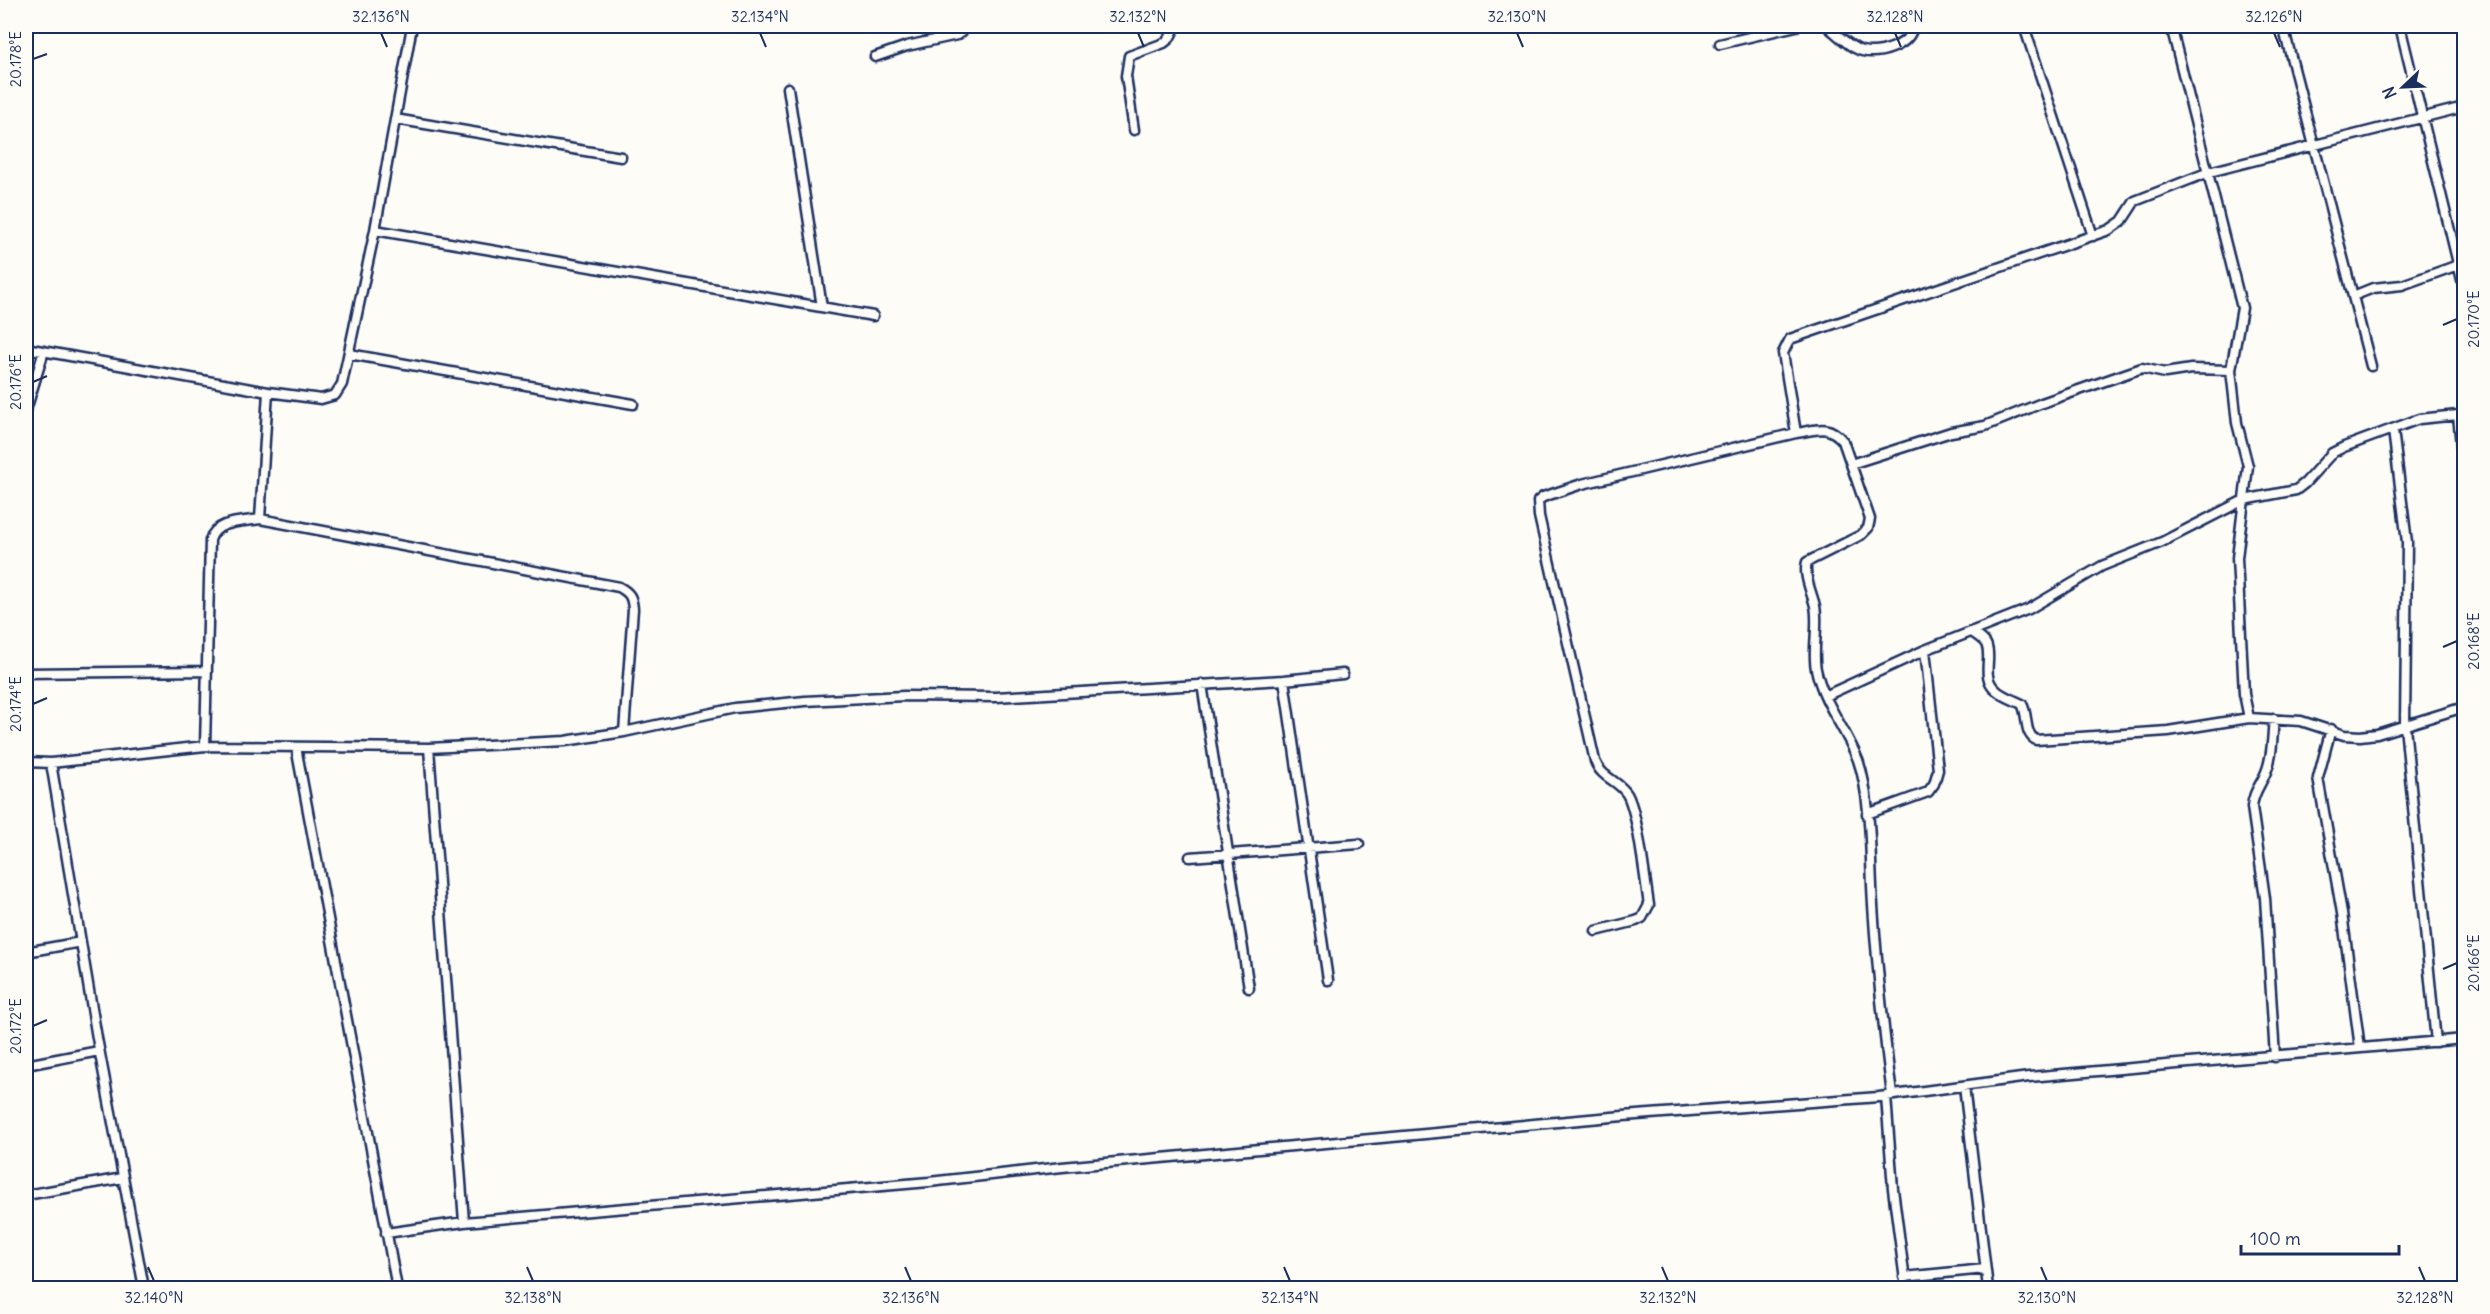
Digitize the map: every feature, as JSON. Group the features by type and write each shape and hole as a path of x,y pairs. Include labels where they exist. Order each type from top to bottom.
{"street":[{"path":"26,348 268,392 321,399 330,398 342,384 375,230 412,26"},
{"path":"875,57 907,46 957,35 969,26"},
{"path":"1134,130 1126,76 1129,56 1169,39 1176,26"},
{"path":"1720,44 1796,26"},
{"path":"1827,26 1861,51 1881,51 1903,42 1912,33 1913,26"},
{"path":"2024,26 2093,236"},
{"path":"2171,26 2242,308 2231,370 2237,423 2248,466 2236,558 2244,694 2249,718"},
{"path":"2283,26 2371,366"},
{"path":"2400,26 2464,288"},
{"path":"788,88 822,307"},
{"path":"1796,433 1784,353 1790,339 2093,236 2116,226 2134,201 2209,172 2464,107"},
{"path":"396,119 621,157"},
{"path":"375,230 873,316"},
{"path":"2353,296 2373,288 2402,285 2458,265"},
{"path":"26,410 44,351"},
{"path":"348,354 633,404"},
{"path":"1851,464 1951,432 1985,426 2042,403 2142,368 2165,373 2191,369 2231,370"},
{"path":"261,519 268,392"},
{"path":"1826,696 1925,650 2029,609 2102,566 2162,542 2244,500 2296,490 2332,453 2419,419 2461,414 2464,475"},
{"path":"1596,932 1642,918 1649,905 1632,808 1627,795 1601,773 1595,761 1539,516 1539,501 1543,496 1582,484 1796,433 1826,428 1836,433 1843,441 1870,519 1868,528 1861,535 1807,562 1806,565 1816,608 1815,668 1857,759 1867,814 1878,980 1889,1096 1893,1189 1906,1288"},
{"path":"2393,430 2407,542 2405,726 2436,1042"},
{"path":"205,746 210,540 212,532 227,524 261,519 619,587 627,591 632,598 633,609 624,732"},
{"path":"1972,632 1985,642 1988,648 1987,670 1990,682 1996,691 2022,704 2031,737 2036,740 2168,731 2249,718 2301,721 2344,735 2360,736 2377,734 2464,707"},
{"path":"1867,814 1928,792 1934,784 1938,770 1925,650"},
{"path":"26,673 207,671"},
{"path":"26,762 51,763 205,746 429,748 565,741 624,732 735,708 805,701 904,696 996,697 1284,680 1343,674"},
{"path":"1284,680 1328,980"},
{"path":"1202,684 1249,988"},
{"path":"2274,719 2269,764 2253,794 2252,807 2265,898 2275,1057"},
{"path":"2331,729 2318,778 2342,913 2360,1048"},
{"path":"296,747 397,1288"},
{"path":"429,748 464,1222"},
{"path":"51,763 99,1051 144,1288"},
{"path":"1190,857 1359,844"},
{"path":"26,952 81,942"},
{"path":"386,1233 464,1222 929,1182 1062,1167 1623,1116 1889,1096 2029,1077 2464,1039"},
{"path":"26,1065 99,1051"},
{"path":"1964,1086 1988,1288"},
{"path":"26,1195 123,1178"},
{"path":"1904,1277 1985,1269"}]}
